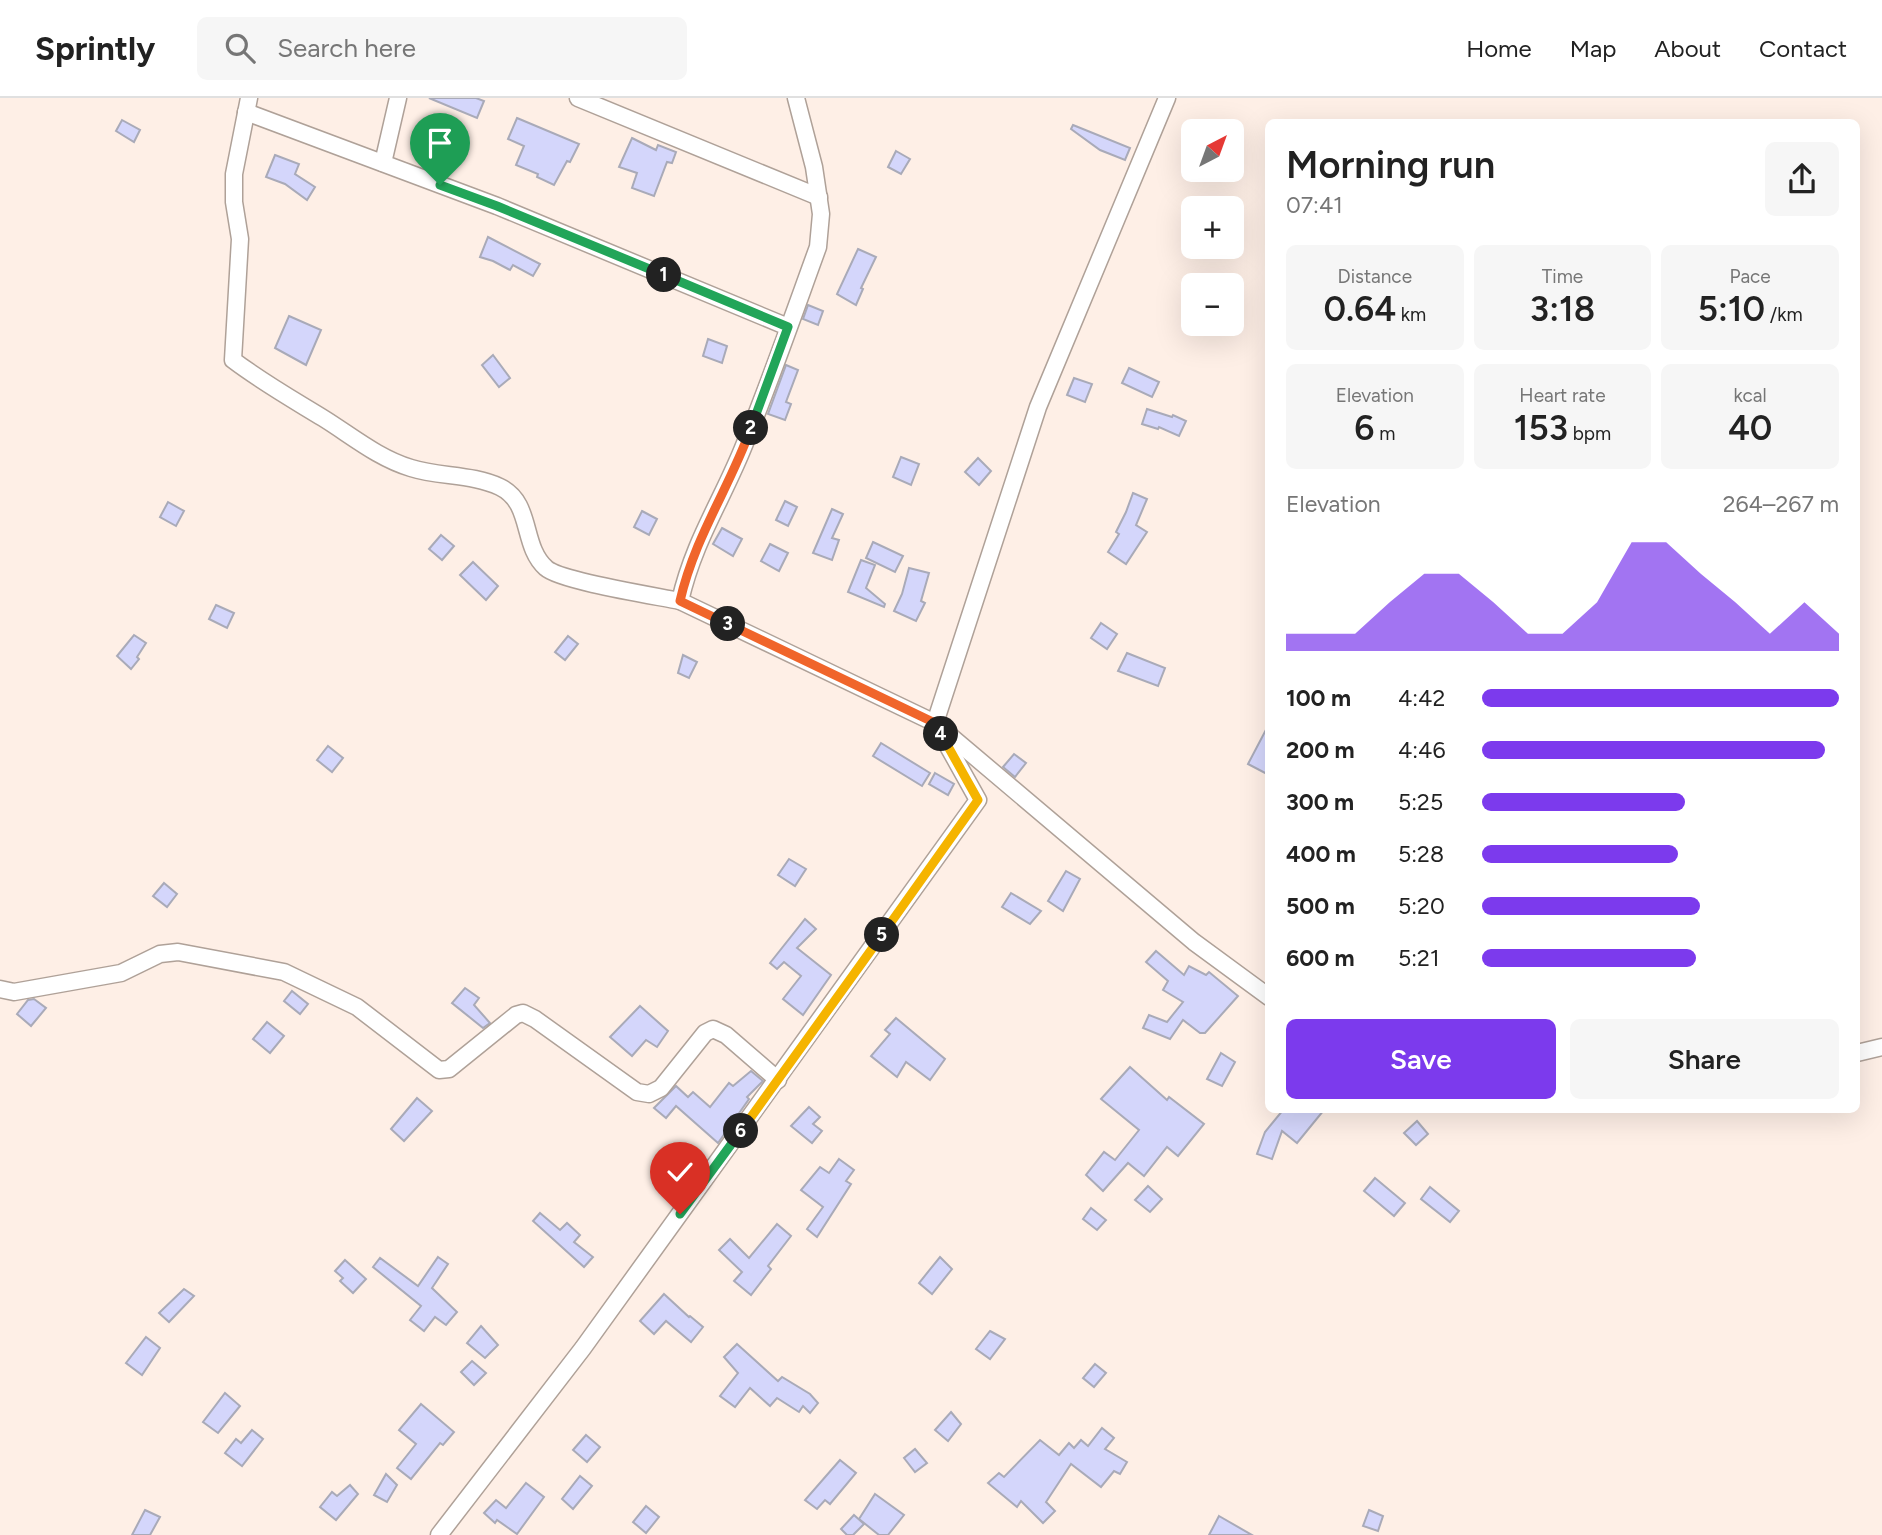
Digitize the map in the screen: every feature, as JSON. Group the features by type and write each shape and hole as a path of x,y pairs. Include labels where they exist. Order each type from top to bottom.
{"street":[{"path":"383,163 398,98"},
{"path":"578,98 819,197"},
{"path":"680,601 687,569 745,444 818,247 821,214 819,197 796,98"},
{"path":"439,1535 583,1349 978,800 935,723 1038,407 1167,98"},
{"path":"788,327 497,206 383,163 248,105 234,174 234,202 240,239 233,360 266,385 325,419 360,445 411,468 498,486 520,506 537,558 548,570 569,578 680,601 935,723 1195,942 1265,994"},
{"path":"0,989 14,992 121,973 160,954 178,952 284,972 357,1007 439,1070 449,1069 516,1015 523,1013 536,1018 637,1092 649,1094 661,1088 705,1033 713,1029 726,1035 778,1080"},
{"path":"1860,1052 1882,1047"}],"building":[{"path":"429,98 476,98 484,101 477,118"},
{"path":"517,118 579,144 554,185 537,177 538,174 516,165 524,146 508,139"},
{"path":"122,120 140,130 134,142 116,131"},
{"path":"1073,125 1130,148 1125,160 1100,150 1071,129"},
{"path":"632,138 656,150 658,145 676,152 672,163 667,162 654,196 632,188 637,173 619,167"},
{"path":"896,151 910,159 901,174 888,167"},
{"path":"275,155 299,164 295,174 315,187 307,200 285,184 266,177"},
{"path":"488,237 540,264 533,276 513,265 510,270 480,257"},
{"path":"858,249 876,257 856,305 837,294"},
{"path":"808,305 823,311 818,325 803,319"},
{"path":"289,316 321,330 306,365 275,348"},
{"path":"708,339 727,346 722,363 703,356"},
{"path":"493,355 510,378 499,387 482,365"},
{"path":"786,365 798,370 786,402 791,404 785,420 768,414"},
{"path":"1129,368 1159,382 1152,397 1122,383"},
{"path":"1074,378 1092,384 1085,402 1067,395"},
{"path":"1147,409 1186,421 1179,436 1159,427 1158,429 1142,424"},
{"path":"901,457 919,464 911,485 893,477"},
{"path":"978,458 991,471 979,485 965,472"},
{"path":"1133,493 1147,499 1136,525 1147,532 1126,564 1108,552 1119,534 1116,532"},
{"path":"785,501 797,507 788,526 776,520"},
{"path":"168,502 184,511 176,526 160,517"},
{"path":"832,509 843,514 832,538 839,540 832,560 813,553"},
{"path":"642,511 657,519 649,535 634,527"},
{"path":"722,528 742,539 733,556 713,544"},
{"path":"441,535 454,546 442,560 429,549"},
{"path":"873,542 903,556 895,572 866,558"},
{"path":"770,544 788,553 779,571 761,561"},
{"path":"861,560 875,565 866,588 885,604 884,607 848,592"},
{"path":"473,562 498,586 486,600 460,575"},
{"path":"909,568 929,573 921,601 925,603 916,621 894,611"},
{"path":"216,605 234,613 227,628 209,619"},
{"path":"1101,623 1117,634 1107,649 1091,638"},
{"path":"134,635 146,643 131,669 117,656"},
{"path":"568,636 578,644 565,660 555,652"},
{"path":"1127,653 1165,668 1158,686 1118,671"},
{"path":"683,655 697,662 689,678 678,673"},
{"path":"1265,732 1265,773 1248,764"},
{"path":"881,743 930,773 922,786 873,756"},
{"path":"328,746 343,758 332,772 317,760"},
{"path":"1014,754 1026,763 1015,777 1003,767"},
{"path":"935,773 954,784 948,795 929,784"},
{"path":"789,859 806,869 795,886 778,875"},
{"path":"1066,871 1080,879 1063,911 1048,901"},
{"path":"164,883 177,894 167,907 153,896"},
{"path":"1011,893 1041,911 1030,924 1002,907"},
{"path":"805,919 816,929 797,948 831,975 803,1015 783,999 801,976 784,962 777,969 770,963"},
{"path":"1156,951 1184,975 1189,966 1206,975 1209,972 1238,996 1205,1033 1200,1033 1183,1020 1170,1039 1143,1028 1149,1015 1167,1022 1183,1002 1163,990 1168,981 1146,962"},
{"path":"465,988 479,998 474,1005 490,1023 483,1028 452,1003"},
{"path":"292,991 308,1004 300,1014 284,1001"},
{"path":"34,999 46,1008 31,1026 17,1014 28,1000"},
{"path":"640,1006 668,1031 657,1047 646,1040 632,1056 610,1037"},
{"path":"896,1018 945,1059 930,1080 906,1062 897,1077 871,1056 890,1034 885,1030"},
{"path":"267,1022 284,1036 270,1053 253,1039"},
{"path":"1221,1053 1235,1062 1222,1086 1207,1079"},
{"path":"1130,1067 1167,1100 1169,1097 1204,1124 1178,1156 1167,1147 1144,1176 1128,1163 1103,1191 1086,1175 1104,1152 1115,1160 1139,1130 1101,1099"},
{"path":"751,1071 763,1081 747,1097 749,1099 718,1143 676,1106 666,1118 654,1108 676,1086 688,1097 693,1092 710,1107 729,1083 733,1086"},
{"path":"417,1098 432,1111 404,1141 391,1129"},
{"path":"809,1107 820,1117 813,1124 822,1131 812,1143 791,1126"},
{"path":"1281,1113 1322,1113 1297,1143 1282,1131 1272,1159 1257,1154 1265,1132"},
{"path":"1417,1121 1428,1134 1416,1145 1404,1133"},
{"path":"839,1159 854,1170 846,1181 851,1184 817,1237 807,1229 823,1207 801,1190 820,1167 829,1173"},
{"path":"1375,1178 1405,1203 1394,1216 1364,1191"},
{"path":"1148,1186 1162,1199 1150,1212 1135,1200"},
{"path":"1430,1187 1459,1211 1450,1222 1421,1199"},
{"path":"1091,1208 1106,1220 1097,1230 1083,1219"},
{"path":"540,1213 560,1230 567,1223 580,1235 574,1242 593,1257 584,1267 533,1221"},
{"path":"777,1224 791,1236 768,1266 771,1269 751,1295 734,1281 742,1272 719,1250 730,1239 749,1258"},
{"path":"438,1257 448,1264 432,1288 457,1312 446,1325 435,1317 424,1331 410,1320 421,1306 373,1267 380,1258 418,1286"},
{"path":"940,1257 952,1269 932,1294 919,1283"},
{"path":"345,1260 366,1279 353,1293 340,1281 343,1278 335,1271"},
{"path":"184,1289 194,1296 169,1322 159,1313"},
{"path":"664,1294 703,1327 691,1342 666,1321 654,1334 640,1321"},
{"path":"481,1326 498,1345 485,1358 467,1343"},
{"path":"990,1331 1005,1339 990,1359 976,1349"},
{"path":"146,1337 160,1348 142,1375 126,1363"},
{"path":"737,1344 778,1381 782,1377 810,1394 818,1403 810,1413 803,1406 799,1412 777,1398 770,1406 750,1388 735,1407 720,1396 738,1373 724,1357"},
{"path":"472,1361 486,1373 474,1385 461,1372"},
{"path":"1095,1364 1106,1373 1094,1387 1083,1378"},
{"path":"225,1393 240,1406 218,1433 203,1422"},
{"path":"421,1404 454,1432 443,1445 440,1443 411,1479 397,1468 416,1444 399,1430"},
{"path":"951,1412 961,1424 948,1441 935,1430"},
{"path":"1102,1428 1114,1438 1105,1449 1127,1462 1120,1474 1114,1471 1101,1487 1071,1464 1046,1502 1055,1511 1043,1523 1021,1501 1017,1507 988,1483 999,1473 1004,1477 1040,1440 1059,1455 1069,1443 1074,1448 1081,1440 1088,1446"},
{"path":"252,1430 263,1439 242,1466 225,1453 236,1439 241,1443"},
{"path":"586,1435 600,1447 587,1462 573,1450"},
{"path":"915,1449 927,1463 915,1472 904,1458"},
{"path":"840,1460 856,1473 830,1504 825,1500 817,1509 805,1500"},
{"path":"386,1474 397,1485 387,1502 374,1495"},
{"path":"580,1476 592,1486 573,1509 562,1499"},
{"path":"526,1483 544,1497 517,1534 497,1520 495,1523 484,1513 496,1500 506,1508"},
{"path":"350,1485 358,1494 336,1520 320,1507 332,1492 337,1496"},
{"path":"875,1494 904,1515 888,1535 879,1535 859,1519"},
{"path":"646,1506 659,1517 646,1533 633,1522"},
{"path":"145,1510 160,1517 150,1535 132,1535"},
{"path":"1369,1510 1383,1516 1378,1531 1363,1526"},
{"path":"854,1515 864,1524 853,1535 847,1535 841,1529"},
{"path":"1219,1516 1252,1535 1209,1535"}],"route":[{"path":"440,185 788,327 745,444 687,569 680,601 935,723 978,800 680,1214"}]}
